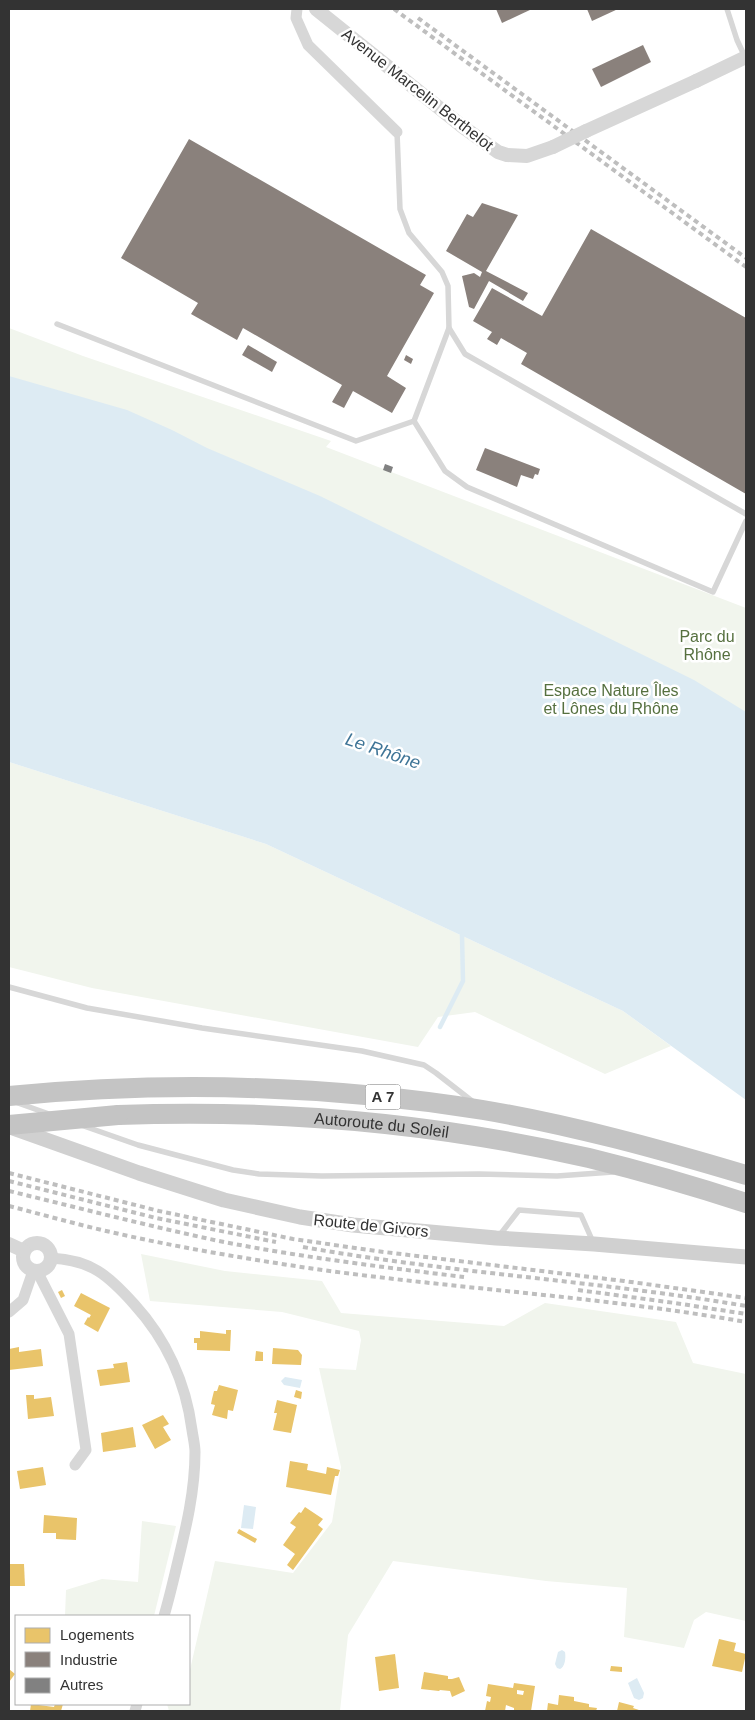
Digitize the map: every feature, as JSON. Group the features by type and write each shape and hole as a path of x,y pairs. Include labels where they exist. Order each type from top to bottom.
{"highway":[{"name":"Autoroute du Soleil","path":"9,1098 54,1092 149,1088 268,1089 374,1096 483,1110 614,1137 746,1175"},
{"name":"Autoroute du Soleil","path":"9,1126 118,1115 189,1114 262,1115 372,1122 508,1142 590,1158 638,1170 746,1203"}],"main road":[{"name":"Route de Givors","path":"9,1126 139,1173 246,1206 300,1217 353,1225 496,1238 746,1257"}],"street":[{"path":"297,9 296,18 308,45 397,132"},
{"name":"Avenue Marcelin Berthelot","path":"316,9 456,121 493,149 507,155 526,156 537,154 746,58"},
{"path":"9,1312 23,1300 35,1271 47,1267 51,1258 48,1248 42,1244 34,1243 26,1247 23,1260 26,1266 35,1271 69,1334 86,1450 75,1465"},
{"path":"9,1244 24,1251"},
{"path":"51,1258 70,1259 91,1267 113,1281 144,1314 158,1336 175,1367 189,1404 195,1451 190,1511 164,1615"}],"lane":[{"path":"727,9 737,40 746,58"},
{"path":"397,132 400,209 409,233 442,272 448,286 449,328 414,421"},
{"path":"58,324 356,441 414,421"},
{"path":"449,328 464,354 746,514"},
{"path":"414,421 444,471 467,487 713,592 746,521"},
{"path":"9,987 87,1008 202,1028 362,1051 424,1065 436,1072 483,1110"},
{"path":"9,1098 138,1145 247,1172 322,1176 479,1174 557,1176 638,1170"},
{"path":"496,1238 519,1210 581,1215 594,1244"}],"green space":[{"name":"Espace Nature Îles et Lônes du Rhône","path":"9,328 83,356 331,441 326,447 746,608 746,915 9,573"},
{"path":"9,762 266,844 623,1011 671,1046 605,1074 475,1012 438,1017 418,1047 92,988 9,967"},
{"path":"141,1254 225,1271 322,1281 341,1313 504,1326 545,1303 676,1322 693,1363 746,1374 746,1621 706,1612 694,1620 684,1648 624,1637 627,1588 546,1581 393,1561 348,1635 340,1711 169,1711 167,1705 190,1705 190,1670 215,1561 293,1573 332,1522 341,1467 319,1368 356,1370 361,1340 359,1331 282,1312 150,1301"},
{"path":"142,1521 176,1526 154,1615 65,1615 66,1590 102,1579 138,1582"}],"water":[{"name":"Le Rhône","path":"9,376 127,410 207,448 320,496 694,680 746,712 746,1100 623,1011 266,844 9,762"},
{"path":"285,1377 302,1380 300,1388 284,1385 281,1381"},
{"path":"244,1505 256,1507 253,1529 241,1528"},
{"path":"562,1650 565,1652 565,1659 560,1669 555,1664 558,1652"},
{"path":"637,1678 644,1693 643,1698 639,1700 634,1698 628,1683"}],"building: Logements":[{"path":"62,1290 65,1296 61,1298 58,1292"},
{"path":"81,1293 110,1308 98,1332 84,1324 91,1315 74,1306"},
{"path":"226,1330 231,1330 230,1351 197,1350 197,1343 194,1343 194,1338 200,1338 200,1331 226,1334"},
{"path":"19,1347 19,1352 41,1349 43,1366 9,1370 9,1349"},
{"path":"273,1348 298,1350 302,1355 301,1365 272,1364"},
{"path":"256,1351 263,1352 263,1361 255,1361"},
{"path":"127,1362 130,1382 100,1386 97,1370 114,1368 113,1364"},
{"path":"219,1385 238,1390 233,1411 228,1410 227,1419 212,1415 215,1405 211,1404 212,1399 214,1391 217,1391"},
{"path":"296,1390 302,1392 301,1399 294,1397"},
{"path":"26,1395 34,1395 34,1399 51,1397 54,1416 28,1419"},
{"path":"277,1400 297,1405 291,1433 273,1430 277,1413 274,1413"},
{"path":"163,1415 169,1424 163,1427 171,1440 155,1449 142,1425"},
{"path":"133,1427 136,1447 103,1452 101,1433"},
{"path":"290,1461 308,1464 307,1470 326,1474 327,1467 340,1470 338,1476 335,1476 331,1495 286,1487"},
{"path":"43,1467 46,1485 20,1489 17,1471"},
{"path":"305,1507 323,1519 318,1525 323,1529 293,1570 287,1565 295,1554 283,1545 296,1527 290,1523"},
{"path":"44,1515 77,1518 76,1540 56,1539 56,1533 43,1533"},
{"path":"239,1529 257,1539 255,1543 237,1533"},
{"path":"9,1564 24,1564 25,1586 9,1586"},
{"path":"719,1639 736,1643 734,1651 746,1654 742,1672 712,1666"},
{"path":"395,1654 399,1688 379,1691 375,1657"},
{"path":"611,1666 622,1667 622,1672 610,1671"},
{"path":"9,1669 15,1674 9,1682"},
{"path":"424,1672 448,1676 448,1679 459,1677 465,1691 452,1697 450,1691 421,1689"},
{"path":"514,1683 535,1686 531,1711 514,1711 514,1708 506,1705 505,1711 485,1711 487,1701 490,1702 491,1697 486,1696 488,1684 513,1688","holes":["517,1690 524,1691 523,1695 517,1694"]},
{"path":"559,1695 574,1697 574,1701 589,1704 589,1707 597,1708 596,1711 547,1711 548,1703 558,1705"},
{"path":"619,1702 634,1706 633,1708 642,1711 617,1711"},
{"path":"31,1705 54,1707 55,1705 63,1705 61,1711 30,1711"}],"building: Industrie":[{"path":"496,9 532,9 502,23"},
{"path":"587,9 618,9 592,21"},
{"path":"643,45 651,62 601,87 592,69"},
{"path":"189,139 426,275 420,285 434,293 387,376 406,388 392,413 353,391 344,408 332,402 342,385 243,328 237,340 191,314 198,303 121,258"},
{"path":"482,203 518,215 486,271 528,293 523,301 489,281 474,309 469,307 462,276 474,273 480,277 482,272 446,251 467,214 473,217"},
{"path":"591,229 746,318 746,494 521,364 527,353 501,338 497,345 487,339 492,332 473,321 492,288 542,316"},
{"path":"248,345 277,362 272,372 242,355"},
{"path":"406,355 413,359 411,364 404,360"},
{"path":"485,448 540,469 538,475 535,474 533,479 521,475 517,487 476,470"}],"building: Autres":[{"path":"385,464 393,467 391,473 383,470"}],"waterway":[{"path":"440,1027 463,981 462,935"}],"railway":[{"path":"394,9 746,267"},
{"path":"418,18 746,258"},
{"path":"9,1173 159,1211 293,1239 746,1298"},
{"path":"9,1181 156,1218 276,1242"},
{"path":"9,1191 249,1247 464,1277"},
{"path":"9,1206 88,1227 140,1238 315,1269 639,1306 746,1322"},
{"path":"303,1247 414,1264 691,1297 746,1306"},
{"path":"578,1290 746,1314"}],"park label":[{"name":"Parc du Rhône","path":"707,645"}]}
